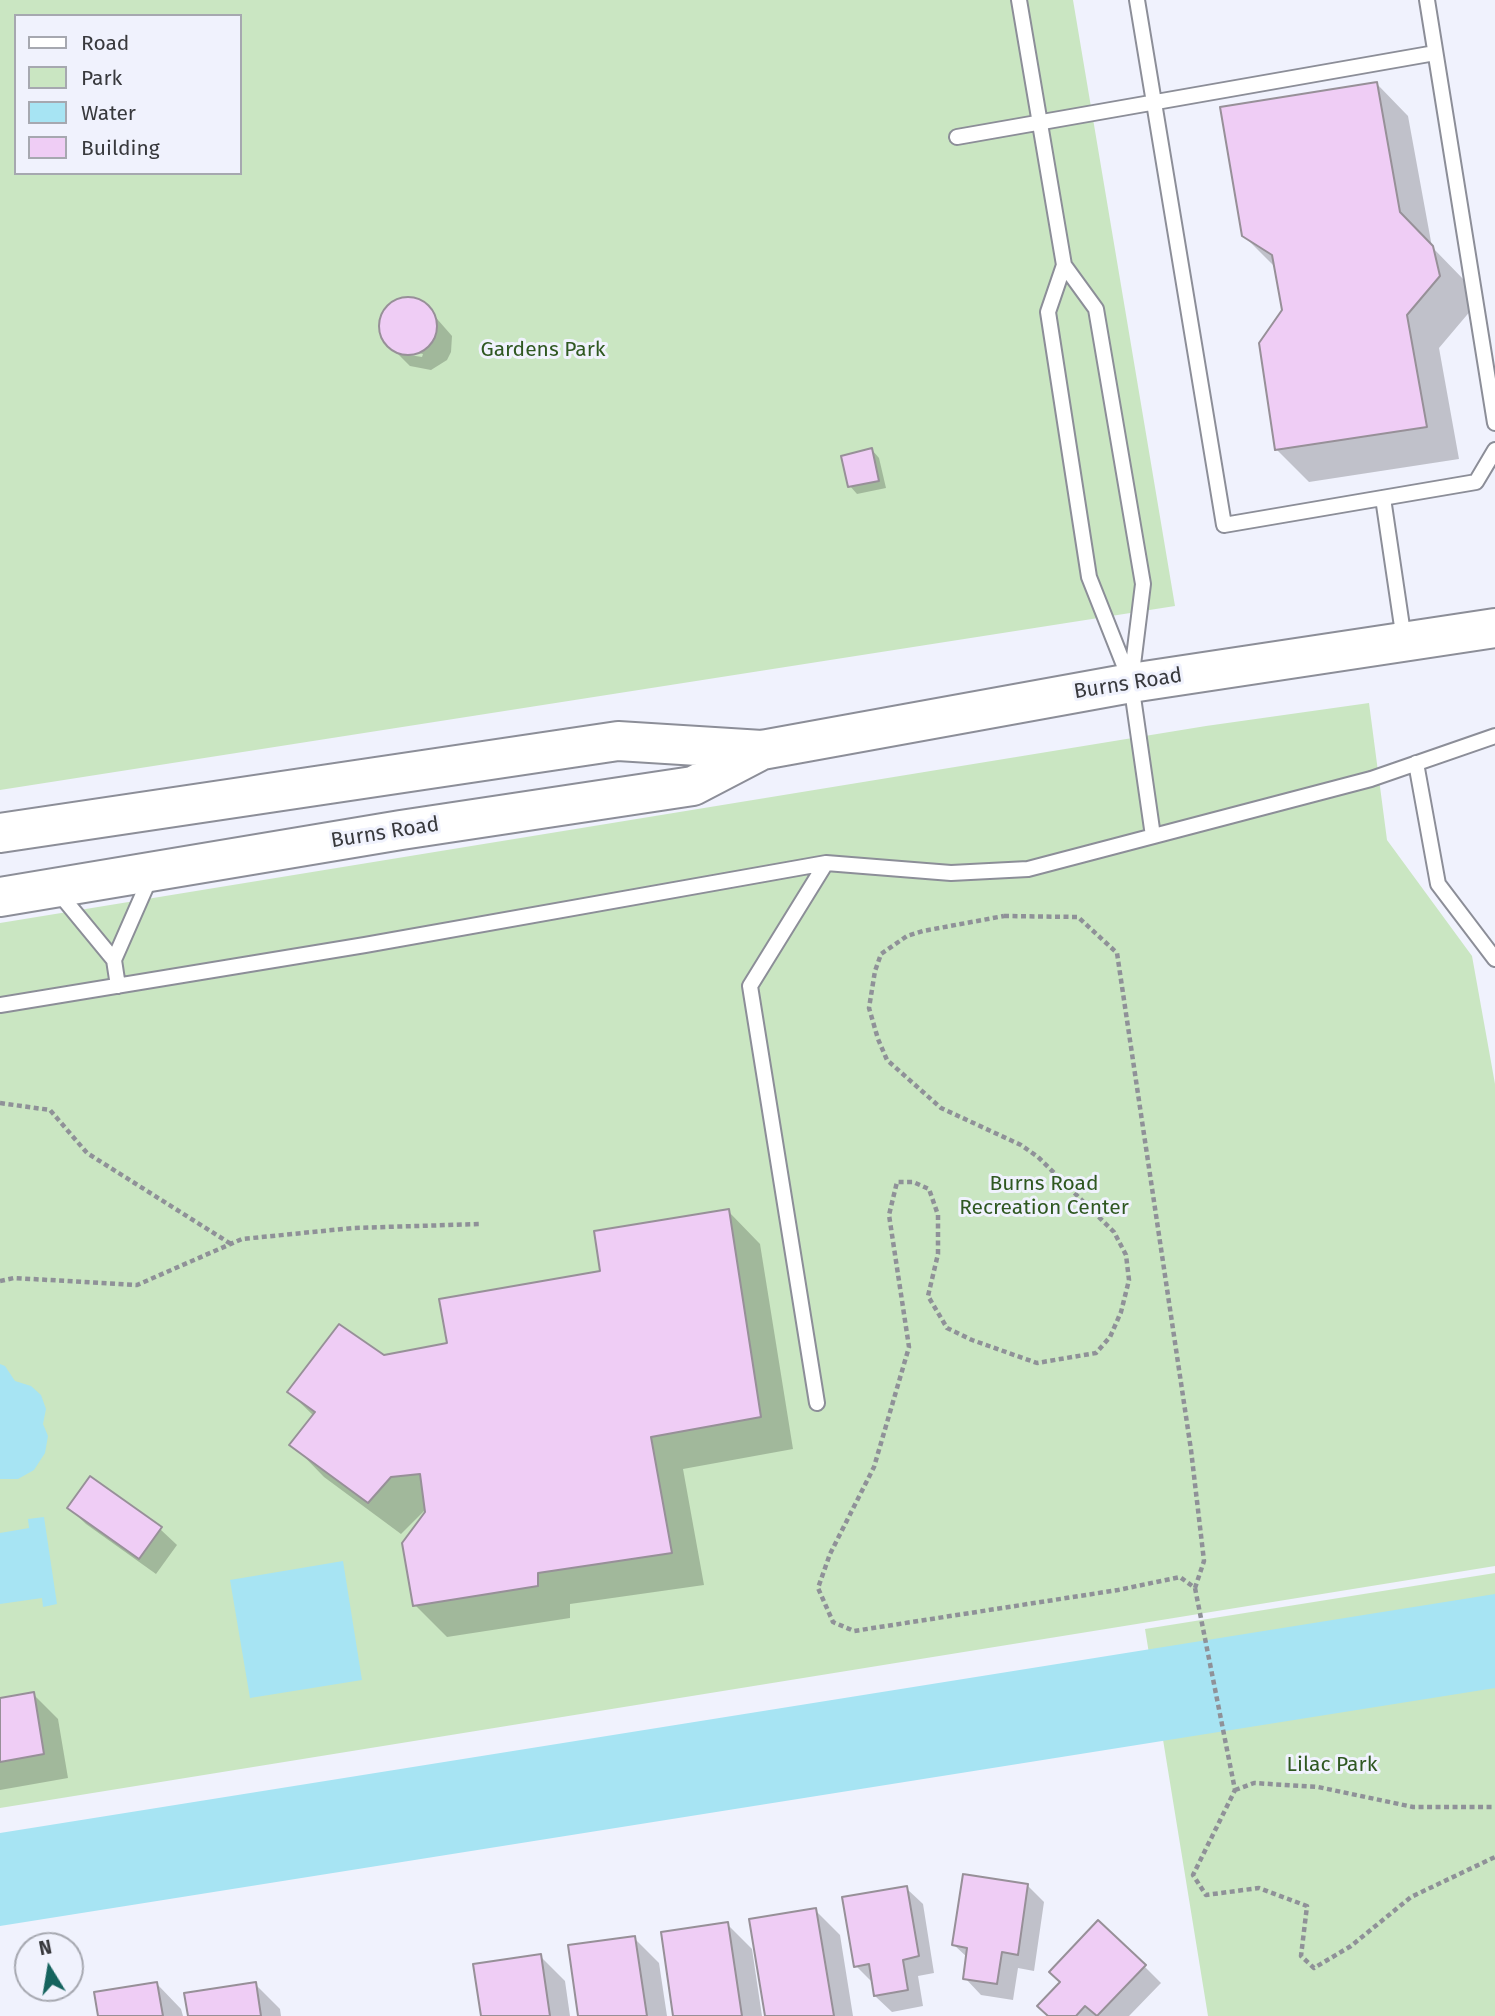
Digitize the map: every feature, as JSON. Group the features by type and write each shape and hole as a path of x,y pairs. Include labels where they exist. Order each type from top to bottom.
{"street":[{"name":"Burns Road","path":"0,833 618,741 762,750 1131,682 1495,628"},
{"name":"Burns Road","path":"0,897 693,786 762,750"}],"lane":[{"path":"1018,0 1064,265 1096,309 1143,584 1131,682"},
{"path":"1137,0 1224,525 1476,482 1495,450"},
{"path":"1427,0 1495,423"},
{"path":"957,137 1435,53"},
{"path":"1064,265 1048,312 1089,577 1131,682 1153,836"},
{"path":"1383,498 1404,642"},
{"path":"0,1005 365,945 825,863 951,873 1028,869 1371,779 1495,736"},
{"path":"1416,763 1438,884 1495,959"},
{"path":"817,1403 750,986 825,863"},
{"path":"114,960 153,871"},
{"path":"55,888 114,960 118,986"}],"path":[{"path":"1195,1588 1180,1577 1118,1590 854,1631 832,1622 818,1588 830,1554 874,1467 909,1347 889,1215 897,1182 913,1182 929,1189 938,1215 938,1254 928,1296 947,1328 972,1340 1037,1363 1096,1353 1110,1337 1121,1312 1129,1280 1126,1255 1114,1232 1038,1157 1021,1145 941,1108 887,1060 869,1008 872,984 881,954 907,936 958,923 1004,916 1078,917 1117,953 1191,1450 1203,1561 1195,1588 1235,1790 1194,1875 1206,1895 1259,1888 1307,1906 1301,1956 1314,1968 1351,1946 1411,1897 1495,1857"},
{"path":"0,1103 50,1110 87,1153 231,1244"},
{"path":"0,1281 14,1278 137,1285 243,1239 340,1229 480,1224"},
{"path":"1235,1790 1254,1783 1318,1787 1413,1807 1495,1807"}],"green space":[{"name":"Gardens Park","path":"0,0 1073,0 1175,606 0,790"},
{"name":"Burns Road Recreation Center","path":"1369,703 1387,840 1472,956 1495,1084 1495,1566 0,1808 0,923 1206,726"},
{"name":"Lilac Park","path":"1495,1573 1495,2016 1208,2016 1145,1629"}],"water":[{"path":"0,1364 5,1366 15,1381 31,1386 41,1395 46,1409 43,1424 48,1436 45,1453 34,1470 18,1479 0,1479"},
{"path":"44,1517 57,1604 43,1607 42,1598 0,1604 0,1533 29,1528 28,1519"},
{"path":"343,1561 362,1680 250,1698 230,1580"},
{"path":"1495,1594 1495,1688 0,1926 0,1833"}],"building":[{"path":"1377,82 1400,212 1433,246 1440,276 1407,315 1427,427 1275,450 1259,343 1282,310 1272,255 1242,236 1220,107"},
{"path":"408,297 419,299 432,310 437,326 435,337 424,350 408,355 397,353 384,342 379,326 381,315 392,302"},
{"path":"872,448 879,481 848,487 841,456"},
{"path":"729,1209 761,1417 651,1437 672,1553 538,1573 538,1586 413,1606 402,1543 425,1512 420,1474 391,1477 368,1503 289,1445 315,1412 287,1392 339,1324 384,1355 447,1343 439,1299 600,1271 594,1231"},
{"path":"90,1476 162,1527 139,1559 67,1508"},
{"path":"34,1692 44,1754 0,1762 0,1698"},
{"path":"963,1874 1028,1884 1018,1955 1002,1952 997,1984 963,1979 967,1948 952,1945"},
{"path":"907,1886 919,1956 903,1960 908,1990 874,1996 869,1964 854,1967 842,1897"},
{"path":"816,1908 834,2016 765,2016 749,1919"},
{"path":"1098,1920 1146,1965 1097,2016 1085,2006 1076,2016 1048,2016 1037,2006 1060,1982 1049,1972"},
{"path":"728,1922 742,2016 673,2016 661,1932"},
{"path":"635,1936 647,2016 578,2016 568,1945"},
{"path":"541,1954 550,2016 481,2016 473,1964"},
{"path":"157,1982 163,2016 98,2016 94,1992"},
{"path":"256,1982 261,2016 188,2016 184,1993"}]}
